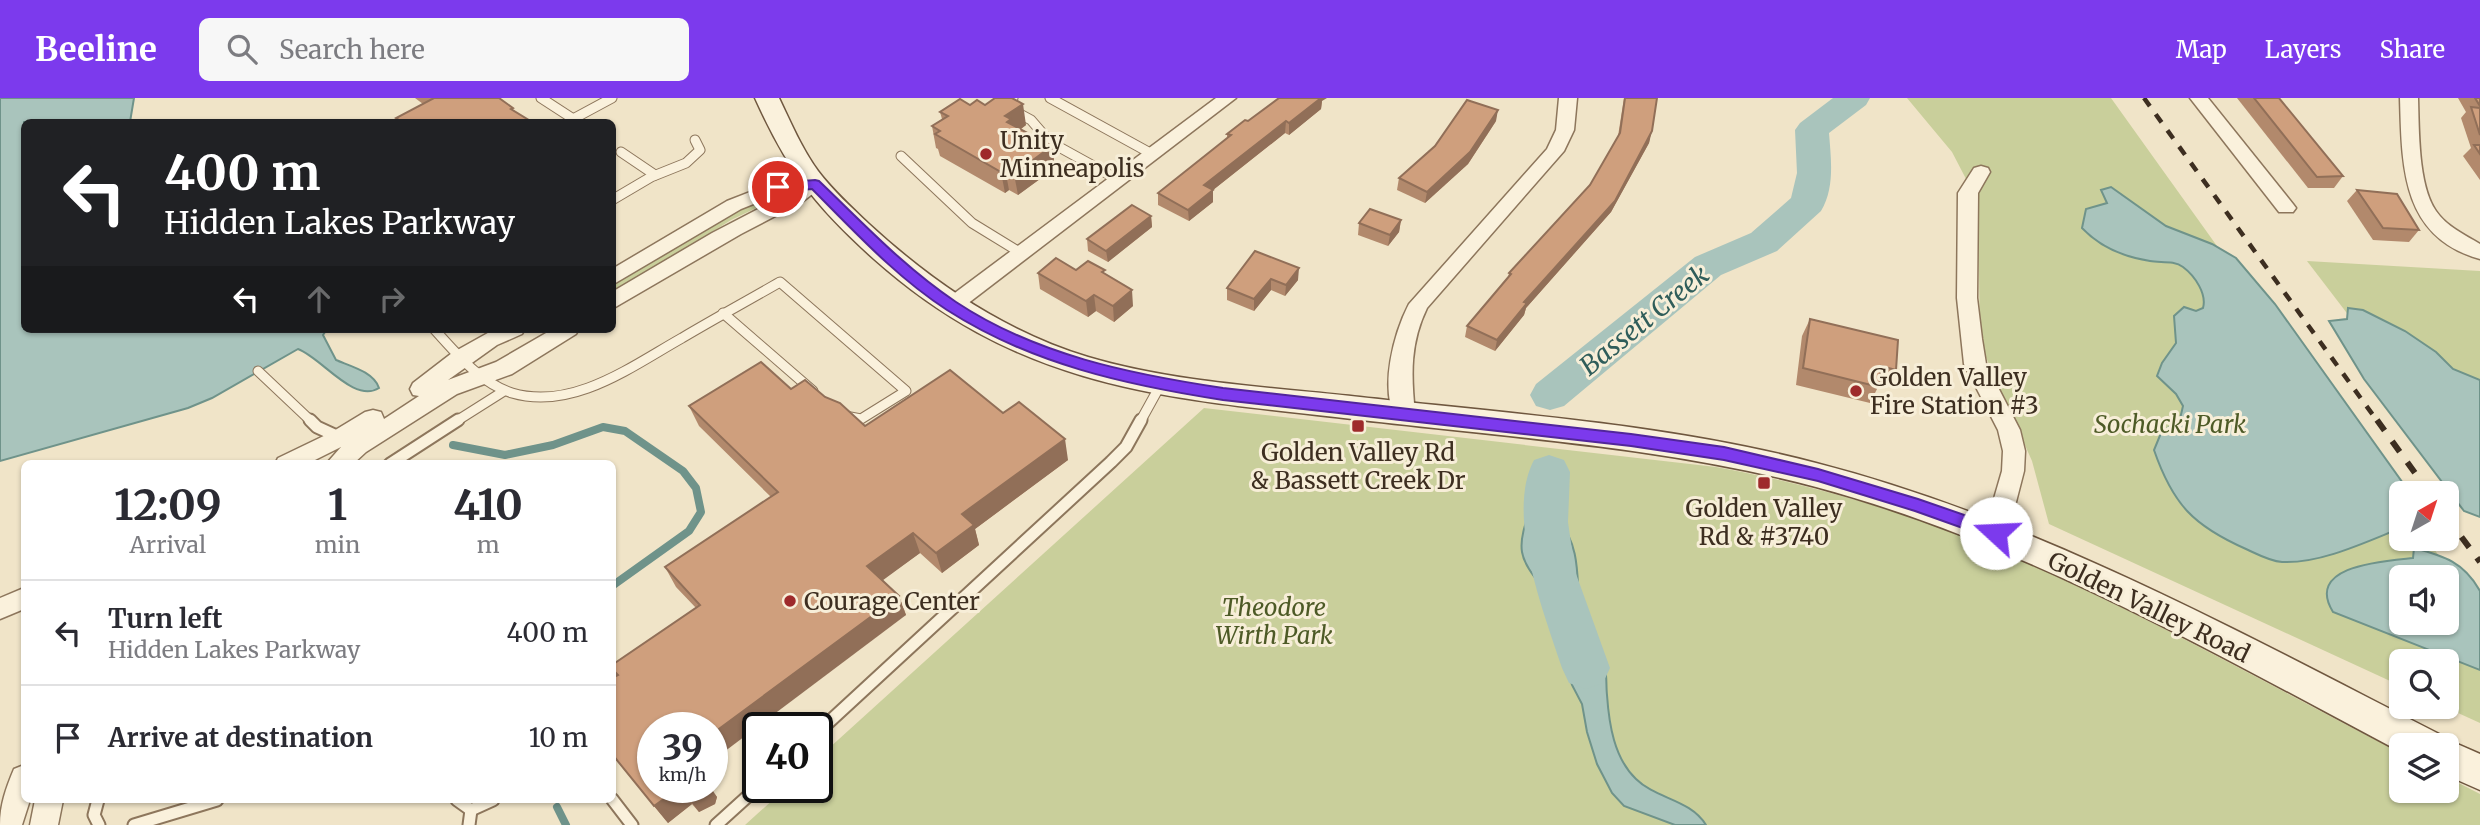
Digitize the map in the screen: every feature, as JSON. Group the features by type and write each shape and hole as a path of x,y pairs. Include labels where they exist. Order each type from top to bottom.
{"street":[{"name":"Golden Valley Road","path":"766,98 799,162 815,184 885,254 951,306 994,331 1070,363 1161,384 1223,394 1404,413 1724,453 1818,475 1918,505 1996,533 2115,588 2400,733"},
{"path":"951,306 1227,98"},
{"path":"1404,413 1399,358 1405,329 1419,304 1555,151 1565,130 1568,98"},
{"path":"2199,98 2286,208"},
{"path":"2409,98 2411,146 2425,210 2446,232 2480,252"},
{"path":"1981,172 1968,193 1967,298 1971,339 1975,364 2009,430 2014,451 2014,471 1996,533"},
{"path":"616,276 734,205 778,187 815,184"},
{"path":"616,299 679,260 763,214 789,203 815,184"},
{"path":"339,460 349,442 438,379 460,359 505,333"},
{"path":"297,460 349,442 449,388 520,360 563,333"},
{"path":"0,611 21,600"},
{"path":"0,611 21,614"},
{"path":"2459,762 2480,773"},
{"path":"8,825 21,787"},
{"path":"44,825 49,803"}],"lane":[{"path":"541,98 573,119"},
{"path":"579,119 612,98"},
{"path":"1013,98 1003,105 1031,120 1049,142 1117,179"},
{"path":"1050,98 1152,154"},
{"path":"616,198 655,174 673,170 696,158 700,150 695,140"},
{"path":"617,154 655,174"},
{"path":"901,156 972,223 1021,253"},
{"path":"437,333 480,378 504,391 527,397 550,398 576,393 607,380 780,282 906,391 861,419 850,418 837,412"},
{"path":"723,313 827,403"},
{"path":"258,371 317,427 349,442"},
{"path":"833,718 1111,462 1132,437 1161,384"},
{"path":"396,460 504,391"},
{"path":"716,825 742,801"},
{"path":"97,803 94,815 99,825"},
{"path":"134,825 161,821 209,803"},
{"path":"461,803 471,810"},
{"path":"471,810 486,803"},
{"path":"615,803 632,825"},
{"path":"469,825 471,810"}],"green space":[{"name":"Sochacki Park","path":"1907,98 2111,98 2389,486 2389,551 2435,551 2445,565 2389,565 2389,635 2459,635 2459,584 2480,614 2480,723 2459,713 2459,649 2389,649 2389,680 2049,524 2032,461 1980,344 1978,202 1952,152"},
{"path":"777,194 777,198 731,220 616,292 616,282 726,214"},
{"path":"2307,261 2480,271 2480,487"},
{"name":"Theodore Wirth Park","path":"1204,408 1716,467 1809,487 1870,504 1960,535 2073,584 2389,747 2389,803 2459,803 2459,783 2480,794 2480,825 745,825 769,803 833,803 833,744"}],"water":[{"path":"0,98 134,98 130,119 21,119 21,333 324,333 336,360 367,374 379,388 359,390 298,349 212,398 188,408 0,461"},
{"path":"2111,187 2166,226 2212,244 2236,258 2275,304 2401,481 2389,481 2389,533 2327,556 2282,562 2263,557 2212,532 2188,512 2169,485 2154,450 2161,433 2180,419 2183,406 2176,394 2157,376 2162,363 2176,343 2174,316 2184,307 2196,311 2203,308 2202,291 2196,280 2179,265 2122,254 2097,241 2082,228 2086,209 2107,203 2101,190"},
{"path":"2348,308 2363,310 2405,331 2436,352 2453,369 2480,380 2480,517 2464,511 2459,504 2459,481 2441,481 2364,379 2329,321 2347,319"},
{"path":"1539,471 1558,472 1564,497 1560,523 1574,550 1579,601 1553,603 1524,559 1523,533 1536,492"},
{"path":"2414,551 2424,551 2444,557 2457,565 2389,565 2389,634 2333,612 2327,596 2329,584 2338,575 2352,568 2413,558"},
{"path":"2459,566 2480,591 2480,670 2459,662 2459,649 2427,649 2391,635 2459,635"},
{"path":"1575,612 1583,639 1605,668 1611,729 1622,761 1644,786 1682,804 1699,816 1706,825 1675,825 1624,806 1612,793 1597,764 1582,704 1572,685 1567,667 1570,646 1559,613"}],"building":[{"path":"434,98 499,98 527,119 398,119"},
{"path":"995,98 1012,98 1023,104 1005,116 1011,119 1007,122 1052,146 1014,174 1005,169 1001,172 935,134 940,131 932,126 948,116 940,112 960,99 970,105 977,100 985,105"},
{"path":"1279,98 1321,98 1289,123 1286,121 1204,185 1213,190 1188,210 1158,193 1231,135 1227,134"},
{"path":"1625,98 1657,98 1652,131 1615,201 1524,302 1527,303 1497,340 1467,326 1511,274 1509,273 1590,185 1620,133"},
{"path":"2254,98 2279,98 2343,176 2317,177"},
{"path":"1467,100 1498,110 1470,152 1427,192 1399,178 1435,146"},
{"path":"2471,107 2480,108 2480,135"},
{"path":"2357,190 2397,194 2419,230 2383,228"},
{"path":"1132,205 1151,216 1106,251 1087,239"},
{"path":"1370,209 1401,220 1390,235 1359,223"},
{"path":"1255,251 1299,268 1286,285 1271,279 1254,299 1227,288"},
{"path":"1056,258 1076,270 1088,261 1132,290 1113,306 1094,295 1086,301 1038,273"},
{"path":"1810,319 1898,340 1896,370 1881,366 1879,387 1803,368"},
{"name":"Courage Center","path":"761,362 791,389 805,380 825,397 840,403 865,426 950,370 1003,413 1019,402 1065,439 962,514 974,525 936,553 913,533 867,566 899,596 728,722 728,712 637,712 637,785 616,759 616,662 700,605 665,567 778,492 689,406"}],"waterway":[{"name":"Bassett Creek","path":"1550,395 1708,266 1764,242 1808,203 1814,173 1812,130 1854,98"},
{"path":"453,445 505,455 553,445 603,427 625,431 683,471 696,488 701,512 689,531 616,583"},
{"name":"Bassett Creek","path":"1549,472 1546,522 1553,571 1586,668"},
{"path":"557,807 566,825"}],"railway":[{"path":"2144,98 2378,422"},
{"path":"2377,420 2421,481"},
{"path":"2459,534 2480,562"}],"place":[{"name":"Unity Minneapolis","path":"986,154"},
{"name":"Golden Valley Fire Station #3","path":"1856,391"},
{"name":"Golden Valley Rd & Bassett Creek Dr","path":"1358,426"},
{"name":"Golden Valley Rd & #3740","path":"1764,483"},
{"name":"Courage Center","path":"790,601"}],"route":[{"path":"778,187 815,184 843,215 885,254 951,306 1023,345 1091,369 1121,377 1223,394 1404,413 1724,453 1818,475 1918,505 1996,533"}]}
